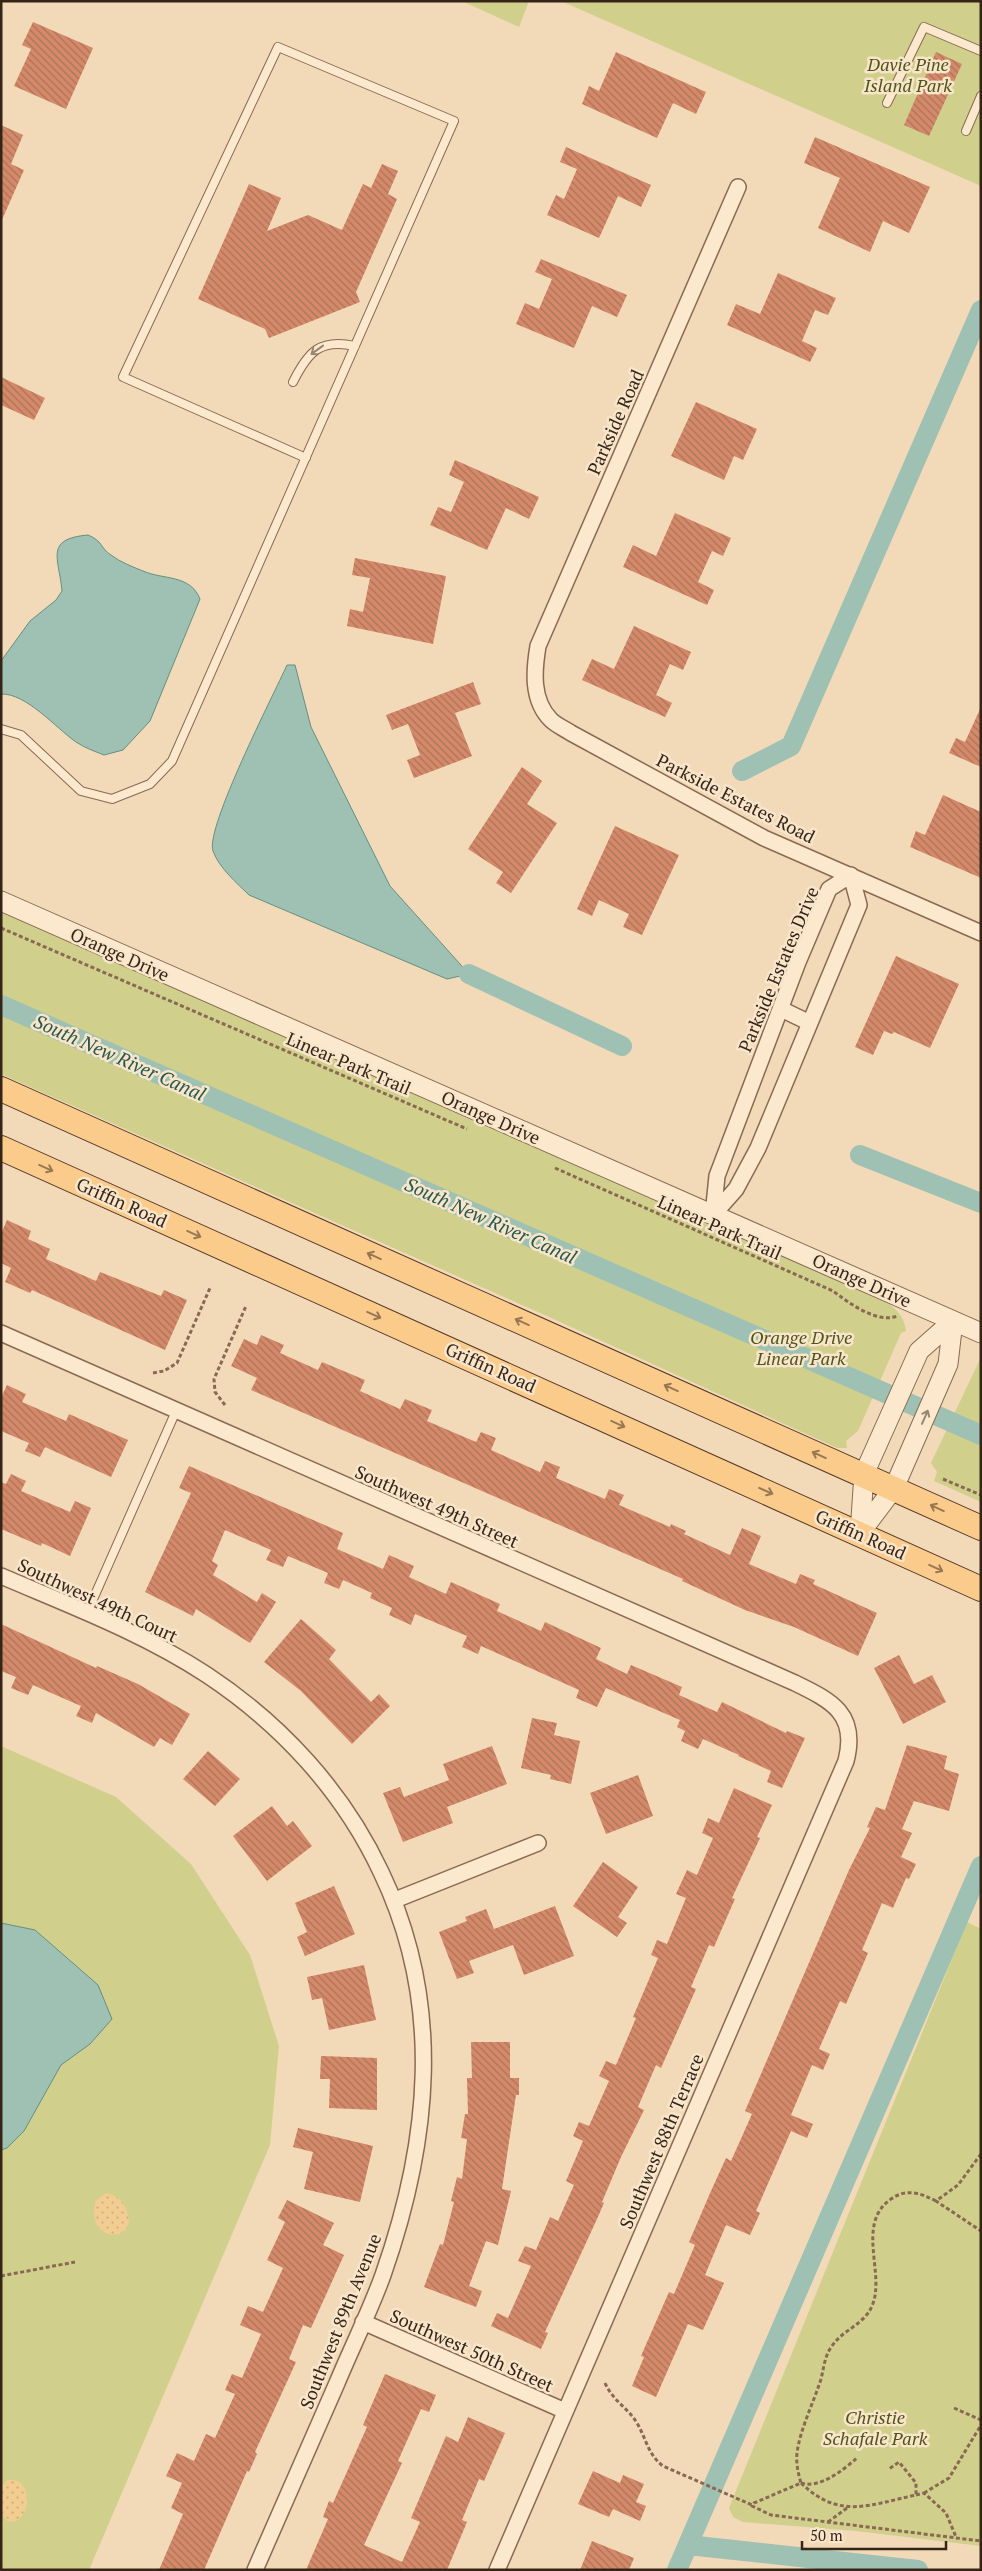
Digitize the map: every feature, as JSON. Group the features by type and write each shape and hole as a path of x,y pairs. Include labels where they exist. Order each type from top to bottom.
{"main road":[{"path":"1,1090 864,1474 981,1528"},
{"name":"Griffin Road","path":"1,1148 981,1589"}],"street":[{"name":"Parkside Road","path":"533,675 538,646 738,187"},
{"name":"Parkside Estates Road","path":"533,675 538,697 551,720 564,728 764,838 981,933"},
{"name":"Parkside Estates Drive","path":"713,1215 717,1176 829,889 851,875"},
{"path":"713,1215 736,1189 758,1148 859,904 851,875"},
{"name":"Orange Drive","path":"1,901 981,1333"},
{"path":"781,1009 810,1023"},
{"path":"860,1533 864,1474 919,1351 953,1321"},
{"path":"860,1533 894,1488 948,1364 953,1321"},
{"name":"Southwest 49th Street","path":"1,1333 795,1683 827,1698 837,1708 847,1726"},
{"name":"Southwest 49th Court","path":"1,1576 128,1631 206,1675 270,1723 309,1764 344,1807 372,1852 395,1900"},
{"name":"Southwest 88th Terrace","path":"497,2570 846,1761 850,1738 847,1726"},
{"path":"395,1900 538,1843"},
{"name":"Southwest 89th Avenue","path":"256,2570 383,2276 410,2184 423,2109 425,2060 418,1986 395,1900"},
{"name":"Southwest 50th Street","path":"363,2322 565,2411"}],"lane":[{"path":"887,103 924,27 981,51"},
{"path":"1,729 20,735 81,791 112,799 150,784 172,761 306,458 454,121 278,47 124,377 306,458"},
{"path":"966,131 981,96"},
{"path":"292,382 302,364 319,346 338,342 355,346"},
{"path":"87,1613 176,1411"}],"path":[{"name":"Linear Park Trail","path":"1,928 471,1131"},
{"name":"Linear Park Trail","path":"552,1167 833,1291 865,1313 890,1319 902,1315"},
{"path":"153,1373 164,1371 177,1363 210,1288"},
{"path":"225,1405 215,1392 214,1379 246,1306"},
{"path":"943,1479 981,1496"},
{"path":"936,2201 958,2185 981,2154"},
{"path":"847,2508 815,2497 801,2483 797,2472 797,2453 821,2380 827,2354 835,2342 868,2315 873,2305 876,2294 873,2230 878,2214 885,2202 909,2191 922,2194 936,2201 981,2230"},
{"path":"1,2276 76,2262"},
{"path":"605,2383 615,2400 636,2421 655,2460 771,2515 981,2540"},
{"path":"954,2408 981,2420"},
{"path":"827,2522 847,2508 924,2493 949,2478 981,2425"},
{"path":"752,2505 801,2483 809,2485 841,2472 857,2458"},
{"path":"889,2469 899,2462 916,2483 916,2495"},
{"path":"924,2493 946,2514 957,2538"}],"green space":[{"path":"462,1 529,1 519,27"},
{"name":"Davie Pine Island Park","path":"561,1 981,1 981,186"},
{"name":"Orange Drive Linear Park","path":"1,911 883,1299 898,1312 906,1331 901,1333 858,1431 846,1441 847,1448 837,1448 549,1317 1,1074"},
{"path":"981,1357 981,1502 934,1481 937,1472 931,1463"},
{"path":"1,1746 116,1797 191,1864 250,1955 279,2046 270,2145 89,2570 1,2570"},
{"name":"Christie Schafale Park","path":"967,1922 981,1929 981,2546 856,2531 743,2522 733,2517 729,2508"}],"sand":[{"path":"106,2193 118,2198 126,2209 129,2221 126,2229 120,2233 104,2232 97,2225 94,2215 96,2200"},
{"path":"8,2480 17,2481 23,2486 26,2493 27,2502 25,2510 21,2517 15,2521 7,2521 1,2513 1,2485"}],"shaded area":[{"path":"88,535 122,562 151,574 175,579 190,585 200,599 150,721 123,750 104,755 76,742 40,712 20,699 11,695 1,694 1,661 30,621 56,600 62,591 57,560 57,552 60,546 65,541 74,537"},
{"path":"287,665 295,665 311,727 390,886 469,974 447,979 249,895 219,863 213,851 213,838 219,816 242,760"},
{"path":"1,1923 35,1930 98,1985 112,2019 90,2044 61,2065 24,2131 7,2148 1,2150"}],"building":[{"path":"33,22 93,48 66,109 14,86 31,49 22,45"},
{"path":"616,52 706,92 696,114 673,103 657,138 582,104 589,86 599,91"},
{"path":"936,52 962,64 929,136 904,125"},
{"path":"1,125 23,135 11,164 24,170 1,222"},
{"path":"815,137 930,187 909,233 883,221 870,252 818,228 840,178 804,163"},
{"path":"566,147 651,185 641,207 618,196 599,238 547,215 556,195 564,199 577,169 560,162"},
{"path":"382,164 398,171 388,194 397,199 356,292 360,302 269,338 265,329 198,299 249,184 281,198 267,231 308,215 342,230 363,184 371,188"},
{"path":"541,259 627,295 617,317 592,306 574,348 516,324 525,303 539,309 552,279 535,272"},
{"path":"778,273 836,298 828,315 815,310 802,341 817,348 810,362 727,325 736,304 760,314"},
{"path":"1,377 45,398 34,420 1,405"},
{"path":"696,402 757,429 743,460 734,456 724,480 671,456"},
{"path":"455,460 539,497 529,519 506,508 487,550 430,525 438,507 451,512 464,482 449,475"},
{"path":"675,513 731,538 723,556 712,551 698,582 714,590 707,605 623,567 633,545 656,556"},
{"path":"355,558 446,576 433,644 347,626 350,609 363,612 370,578 352,575"},
{"path":"634,626 691,652 683,670 670,664 656,695 672,703 665,717 582,680 592,659 614,669"},
{"path":"473,682 481,704 455,713 472,756 414,778 407,760 420,755 408,724 392,730 386,715"},
{"path":"981,707 981,767 949,753 956,738 965,742"},
{"path":"522,767 542,781 527,804 557,823 511,893 496,883 503,872 468,849"},
{"path":"943,795 981,812 981,878 910,847 916,831 925,835"},
{"path":"615,826 679,855 642,935 623,927 629,914 599,900 592,916 577,909"},
{"path":"896,956 959,984 930,1048 894,1032 892,1034 884,1031 873,1055 855,1047"},
{"path":"7,1220 31,1231 28,1239 50,1249 46,1259 96,1281 100,1272 161,1296 164,1290 187,1300 165,1350 32,1290 30,1293 5,1282 11,1268 1,1263 1,1234"},
{"path":"261,1335 284,1345 280,1353 318,1370 322,1362 365,1380 360,1391 400,1409 405,1399 432,1410 427,1421 476,1442 481,1432 496,1438 491,1450 540,1472 545,1461 560,1467 556,1478 605,1499 609,1489 624,1495 619,1505 670,1527 671,1524 686,1531 684,1534 730,1555 742,1528 761,1536 749,1564 796,1584 800,1574 815,1580 813,1584 877,1613 858,1656 794,1627 745,1610 682,1581 683,1579 251,1390 257,1378 231,1366 244,1339 257,1345"},
{"path":"7,1385 26,1394 22,1402 66,1421 69,1414 128,1440 111,1477 45,1447 40,1457 25,1451 29,1443 1,1431 1,1398"},
{"path":"189,1466 343,1533 337,1549 383,1569 389,1555 414,1566 409,1577 446,1594 451,1582 500,1604 497,1611 541,1631 545,1622 601,1648 596,1659 627,1674 631,1665 682,1687 679,1695 717,1712 722,1702 786,1733 787,1731 805,1738 782,1788 767,1782 771,1771 739,1755 703,1739 698,1749 681,1741 685,1731 677,1727 680,1720 606,1688 597,1707 576,1698 579,1690 481,1646 478,1654 462,1647 467,1636 415,1614 411,1625 389,1615 392,1608 370,1598 372,1593 343,1580 339,1589 324,1583 328,1573 288,1556 283,1567 266,1560 271,1550 225,1530 212,1561 218,1565 213,1575 257,1602 262,1593 276,1602 250,1643 196,1609 193,1616 145,1592 191,1493 179,1488"},
{"path":"11,1474 26,1481 21,1491 70,1512 75,1501 91,1508 70,1556 42,1543 41,1546 1,1529 1,1482 6,1484"},
{"path":"301,1619 336,1650 329,1659 371,1702 379,1694 390,1706 352,1744 301,1691 264,1662"},
{"path":"1,1624 96,1668 97,1666 138,1684 190,1714 172,1745 160,1738 154,1747 96,1713 92,1723 76,1716 81,1706 33,1685 28,1695 11,1688 16,1677 1,1671"},
{"path":"899,1655 914,1684 932,1675 946,1702 903,1724 874,1668"},
{"path":"532,1718 557,1723 554,1735 580,1741 571,1784 550,1779 551,1775 521,1768"},
{"path":"907,1745 947,1756 944,1769 959,1774 949,1811 914,1801 902,1829 912,1833 901,1857 916,1864 909,1879 906,1878 893,1908 882,1903 862,1950 868,1953 846,2004 840,2001 819,2049 830,2054 823,2070 812,2065 791,2115 813,2124 807,2138 791,2131 756,2211 760,2213 750,2235 726,2225 705,2275 724,2283 703,2330 688,2324 656,2397 632,2386 644,2357 641,2356 669,2292 674,2294 695,2245 689,2242 726,2158 731,2161 752,2114 745,2111 849,1870 870,1828 867,1827 876,1807 885,1810"},
{"path":"492,1746 507,1784 447,1807 453,1823 403,1842 383,1793 400,1787 404,1797 449,1780 443,1764"},
{"path":"208,1751 240,1779 215,1806 183,1779"},
{"path":"638,1775 653,1816 606,1834 590,1793"},
{"path":"734,1788 772,1805 757,1837 760,1838 732,1898 735,1899 714,1947 709,1945 691,1987 696,1989 661,2068 656,2065 638,2107 644,2110 621,2157 602,2202 604,2203 545,2332 548,2333 541,2349 491,2326 497,2313 508,2318 531,2266 518,2261 525,2246 536,2250 550,2217 558,2221 574,2185 566,2181 583,2141 573,2136 579,2122 589,2126 609,2081 599,2076 606,2061 616,2065 636,2018 633,2017 658,1958 651,1955 657,1940 667,1944 686,1898 676,1894 687,1870 697,1875 713,1838 702,1833 708,1818 719,1823"},
{"path":"272,1806 287,1826 293,1821 312,1846 267,1881 233,1836"},
{"path":"603,1862 638,1887 618,1917 627,1923 617,1937 573,1906"},
{"path":"334,1886 355,1934 305,1956 297,1937 307,1932 295,1903"},
{"path":"555,1906 574,1956 524,1975 513,1945 469,1961 474,1973 457,1979 439,1932 467,1921 465,1917 486,1909 494,1929"},
{"path":"364,1965 376,2020 329,2030 322,1998 312,2000 307,1977"},
{"path":"471,2042 510,2042 510,2078 519,2078 519,2095 516,2095 502,2189 511,2191 498,2245 486,2241 469,2286 482,2291 476,2307 424,2287 440,2244 443,2245 454,2202 451,2201 457,2177 462,2179 467,2139 461,2138 465,2114 468,2114 467,2078 472,2078"},
{"path":"321,2056 377,2058 377,2110 329,2108 330,2079 320,2079"},
{"path":"298,2128 373,2146 360,2202 304,2189 313,2152 293,2147"},
{"path":"287,2200 334,2223 323,2245 344,2255 311,2328 303,2325 289,2359 296,2362 255,2452 257,2454 249,2472 247,2471 204,2570 159,2570 183,2514 171,2508 182,2483 166,2476 177,2453 194,2461 206,2434 215,2438 235,2394 225,2390 232,2374 242,2378 261,2334 240,2325 248,2306 263,2312 283,2268 267,2260 285,2222 278,2218"},
{"path":"385,2374 436,2395 429,2412 421,2409 398,2461 402,2463 364,2545 402,2562 420,2522 411,2518 446,2436 458,2442 468,2417 505,2433 484,2481 479,2479 462,2520 467,2522 447,2570 306,2570 328,2519 323,2517 329,2501 333,2503 367,2427 363,2425"},
{"path":"593,2471 620,2483 623,2475 644,2484 636,2502 646,2506 640,2521 613,2509 609,2517 578,2504"},
{"path":"592,2541 634,2558 629,2570 580,2570"}],"waterway":[{"path":"742,771 791,746 981,310"},
{"path":"469,974 622,1046"},
{"name":"South New River Canal","path":"1,1005 981,1435"},
{"path":"860,1155 981,1203"},
{"path":"677,2570 981,1866"},
{"path":"688,2545 918,2570"}]}
